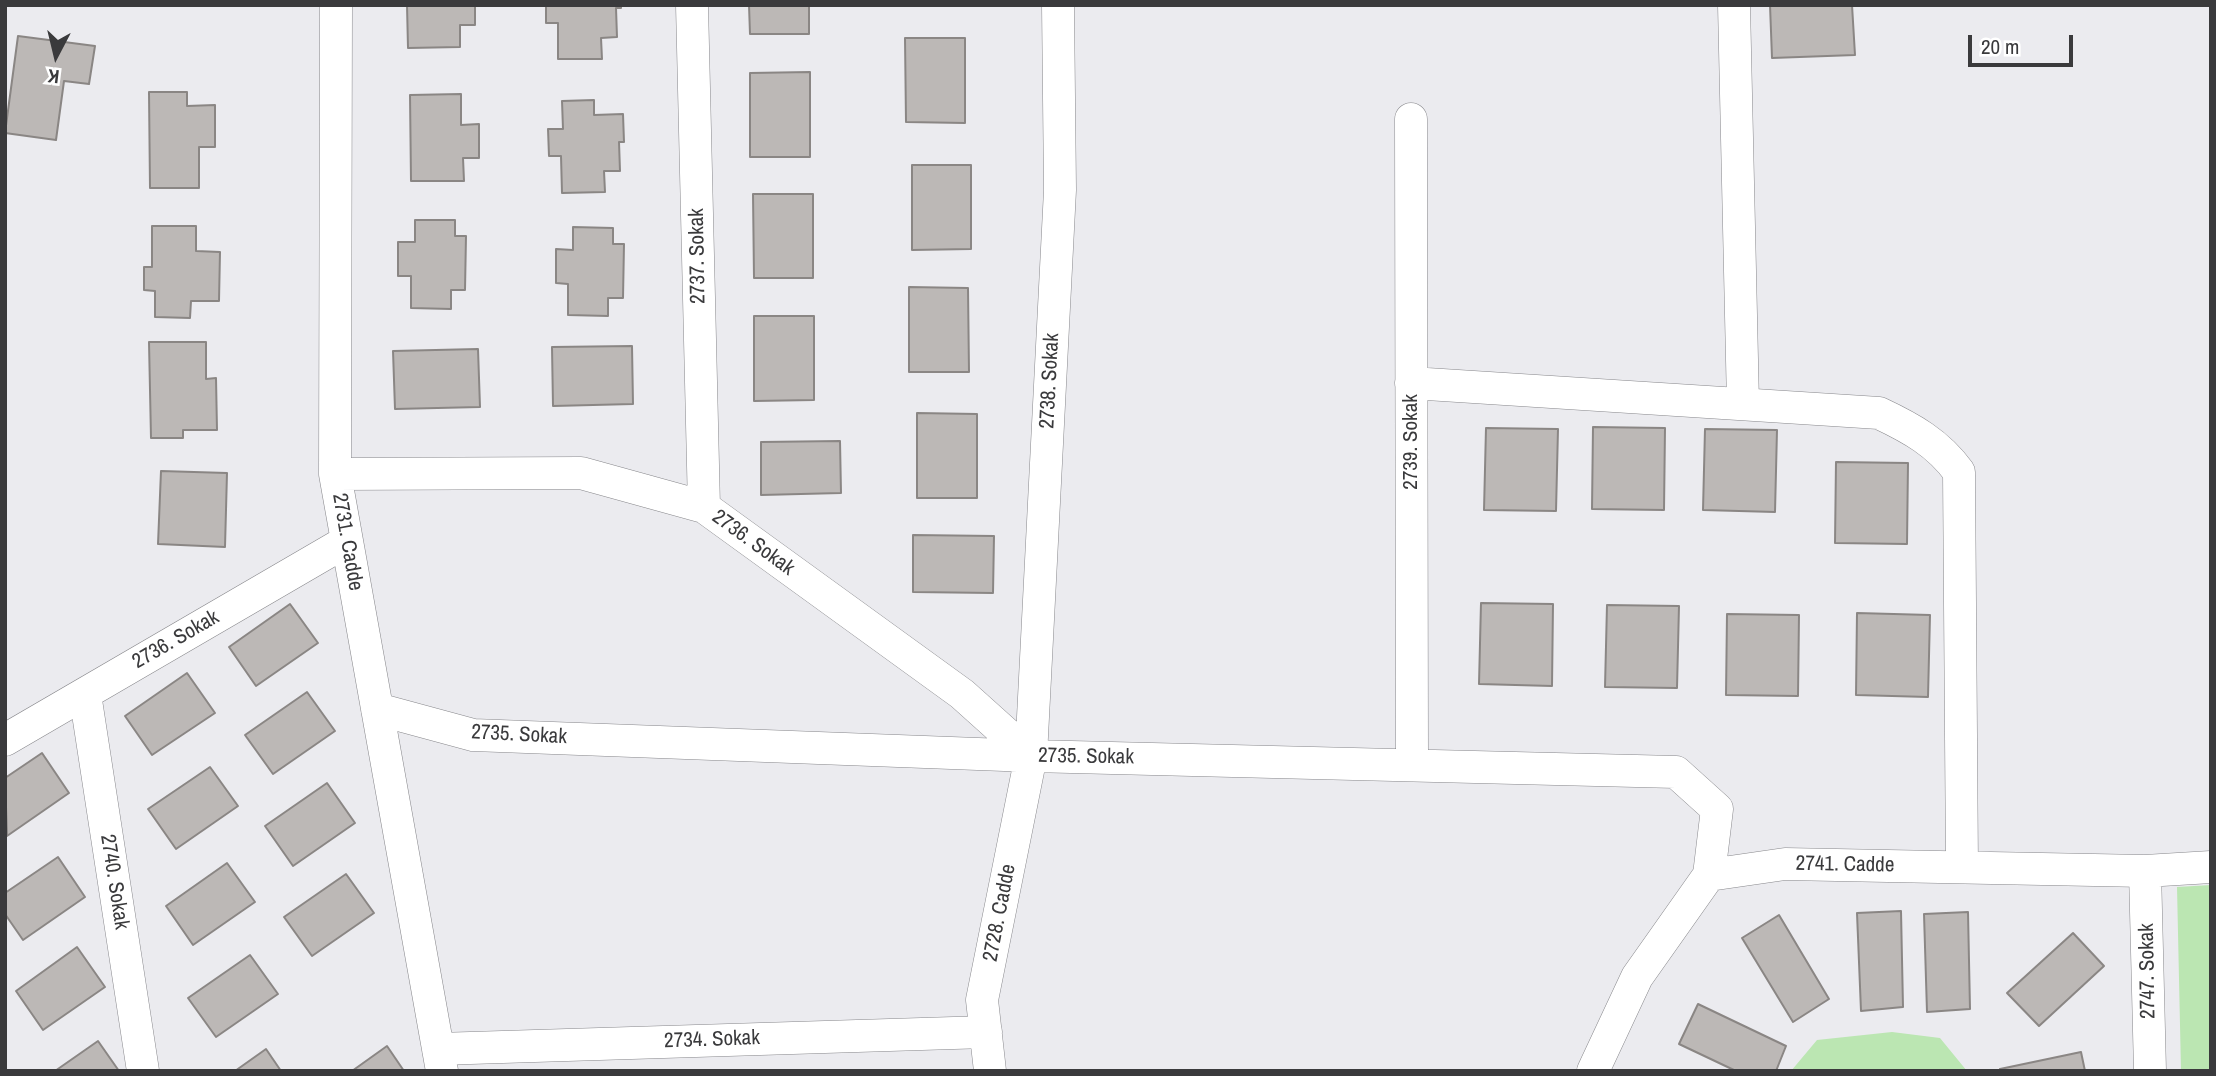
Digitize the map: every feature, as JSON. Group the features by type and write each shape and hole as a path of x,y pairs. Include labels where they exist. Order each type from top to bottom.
{"street":[{"name":"2731. Cadde","path":"336,5 335,474 440,1060"},
{"name":"2737. Sokak","path":"692,5 704,507"},
{"name":"2738. Sokak","path":"1031,756 1059,190 1058,5"},
{"path":"1734,5 1742,404"},
{"name":"2739. Sokak","path":"1410,118 1412,765"},
{"path":"1411,383 1879,413 1923,437 1946,454 1959,472 1962,867"},
{"name":"2736. Sokak","path":"335,474 581,472 704,507 962,694 1031,756"},
{"name":"2736. Sokak","path":"5,740 348,541"},
{"name":"2740. Sokak","path":"85,694 143,1071"},
{"name":"2735. Sokak","path":"377,709 473,735 1031,756 1676,772 1717,808 1709,875"},
{"name":"2728. Cadde","path":"990,1071 982,1000 1031,756"},
{"name":"2741. Cadde","path":"1709,875 1786,864 2146,870 2211,867"},
{"name":"2747. Sokak","path":"2146,870 2150,1071"},
{"path":"1593,1071 1637,977 1709,875"},
{"name":"2734. Sokak","path":"440,1060 986,1032"}],"green space":[{"path":"2211,885 2211,1071 2181,1071 2177,887"},
{"path":"1892,1032 1940,1038 1967,1071 1791,1071 1817,1040"}],"building":[{"path":"407,5 475,5 475,25 460,25 460,47 408,48"},
{"path":"546,5 621,5 621,8 616,8 617,37 601,38 602,59 558,59 558,23 546,23"},
{"path":"749,5 809,5 809,34 750,34"},
{"path":"1770,5 1852,5 1855,55 1772,58"},
{"path":"18,36 95,46 89,84 64,81 56,140 5,133"},
{"path":"905,38 965,38 965,123 906,122"},
{"path":"810,72 810,157 750,157 750,73"},
{"path":"149,92 187,92 187,106 215,105 215,147 199,147 199,188 150,188"},
{"path":"461,94 461,125 479,124 479,158 463,158 464,181 411,181 410,95"},
{"path":"594,100 594,115 623,114 624,142 619,142 620,171 604,171 605,192 562,193 561,156 549,156 548,129 563,129 562,101"},
{"path":"912,165 971,165 971,249 912,250"},
{"path":"753,194 813,194 813,278 754,278"},
{"path":"415,220 455,220 455,236 466,236 465,290 451,290 451,309 411,308 411,276 398,276 398,242 415,242"},
{"path":"152,226 196,226 196,251 220,252 219,301 191,301 190,318 155,317 155,291 144,290 144,267 152,267"},
{"path":"573,227 613,228 613,244 624,244 623,298 608,298 608,316 568,315 568,284 556,283 556,249 573,250"},
{"path":"909,287 968,288 969,372 909,372"},
{"path":"754,316 814,316 814,400 754,401"},
{"path":"149,342 206,342 206,379 216,378 217,430 183,430 183,438 151,438"},
{"path":"632,346 633,404 553,406 552,347"},
{"path":"478,349 480,407 395,409 393,351"},
{"path":"917,413 977,414 977,498 917,498"},
{"path":"1593,427 1665,428 1664,510 1592,509"},
{"path":"1486,428 1558,429 1556,511 1484,510"},
{"path":"1705,429 1777,430 1775,512 1703,510"},
{"path":"840,441 841,493 761,495 761,442"},
{"path":"1836,462 1908,463 1907,544 1835,543"},
{"path":"161,471 227,473 225,547 158,544"},
{"path":"913,535 994,536 993,593 913,592"},
{"path":"1481,603 1553,604 1552,686 1479,684"},
{"path":"290,604 318,643 256,686 229,647"},
{"path":"1607,605 1679,606 1677,688 1605,687"},
{"path":"1857,613 1930,615 1928,697 1856,695"},
{"path":"1727,614 1799,615 1798,696 1726,695"},
{"path":"187,673 215,713 152,755 125,716"},
{"path":"307,692 335,731 273,774 245,735"},
{"path":"42,753 69,793 7,836 5,778"},
{"path":"210,767 238,806 176,849 148,809"},
{"path":"327,783 355,823 293,866 265,826"},
{"path":"58,857 85,897 23,940 5,914 5,893"},
{"path":"227,863 255,902 193,945 166,906"},
{"path":"346,874 374,913 312,956 284,917"},
{"path":"1901,911 1903,1007 1861,1011 1857,913"},
{"path":"1968,912 1970,1009 1927,1012 1924,914"},
{"path":"1779,915 1829,999 1793,1022 1742,938"},
{"path":"2073,933 2104,966 2039,1026 2007,993"},
{"path":"77,947 105,987 43,1030 16,991"},
{"path":"250,955 278,994 216,1037 188,998"},
{"path":"1698,1004 1786,1046 1776,1071 1736,1071 1679,1044"},
{"path":"98,1041 119,1071 55,1071"},
{"path":"387,1046 404,1071 352,1071"},
{"path":"266,1049 281,1071 235,1071"},
{"path":"2081,1052 2085,1071 2000,1069"}]}
